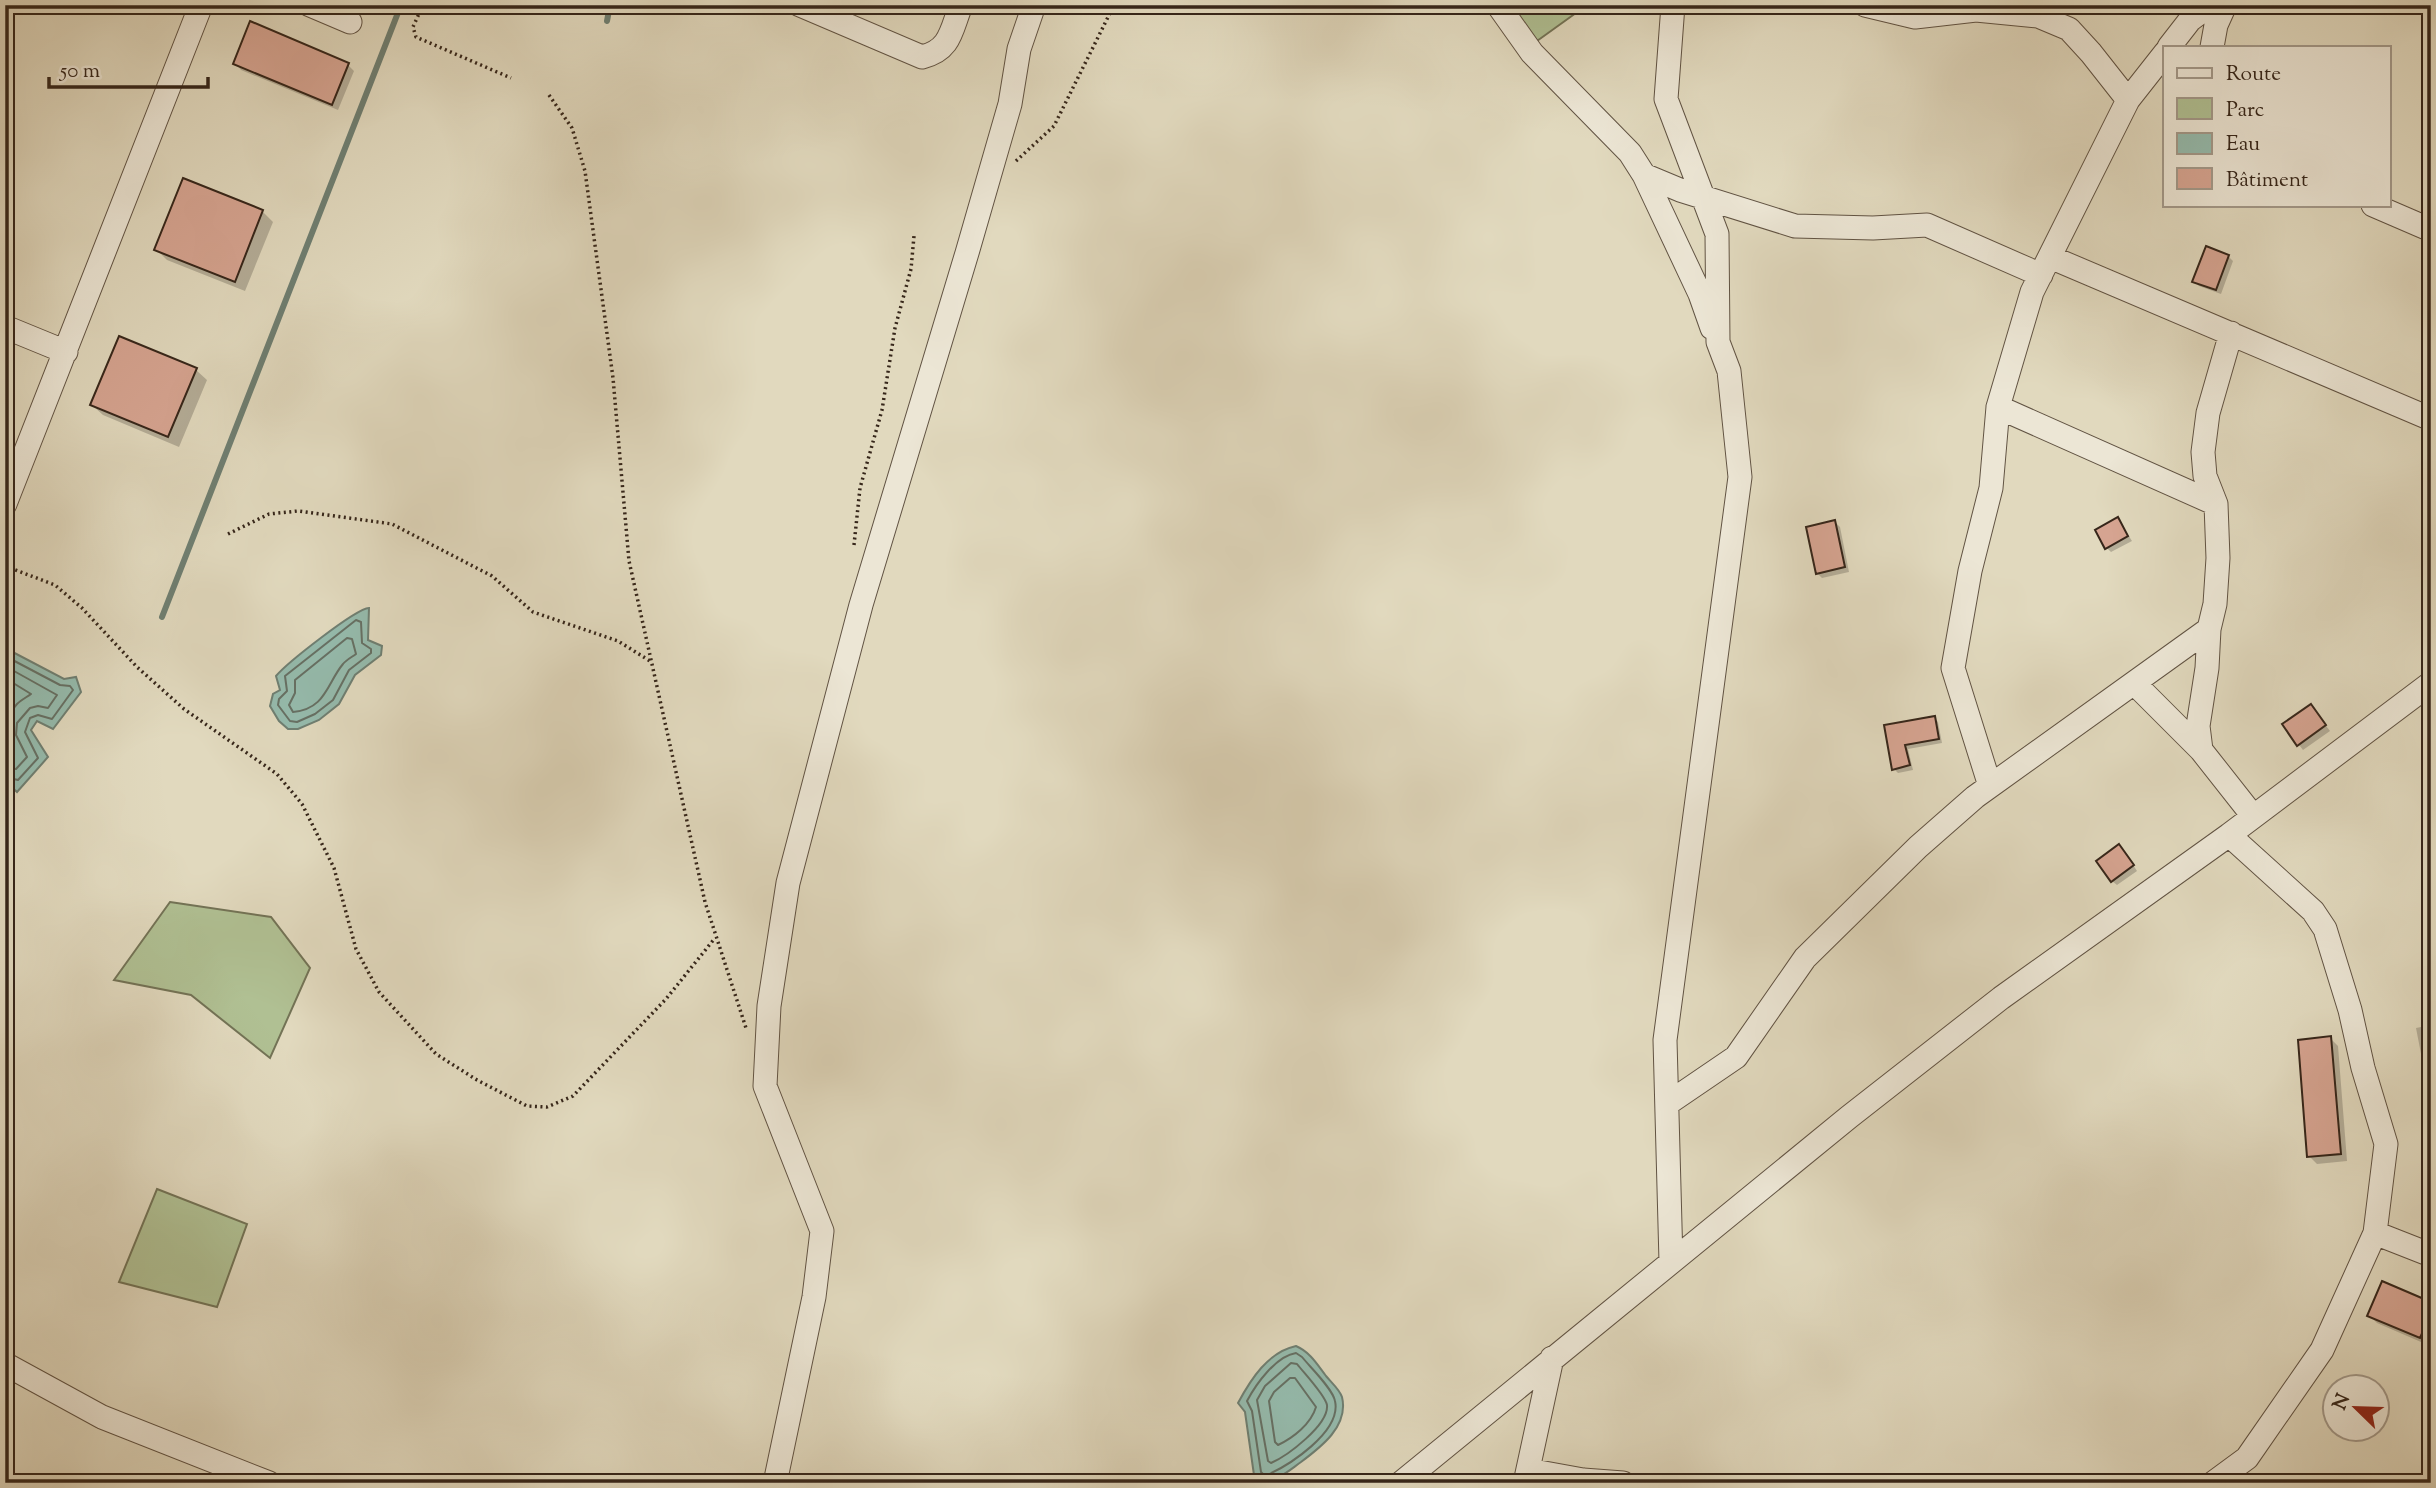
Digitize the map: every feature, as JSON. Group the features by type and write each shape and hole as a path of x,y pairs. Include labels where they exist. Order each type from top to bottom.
{"street":[{"path":"5,504 201,5"},
{"path":"310,5 350,22"},
{"path":"800,5 922,57 937,53 945,47 961,5"},
{"path":"775,1483 814,1297 822,1231 765,1086 769,1006 788,883 861,605 988,182 1010,104 1019,49 1034,5"},
{"path":"1497,5 1532,53 1630,153 1644,175 1700,294 1729,371 1740,477 1665,1040 1671,1262"},
{"path":"1673,5 1666,99 1717,234 1718,342"},
{"path":"1865,5 1915,17 1976,10 2038,16 2069,29 2091,52 2128,100"},
{"path":"2170,46 2190,20 2210,5"},
{"path":"2212,46 2216,25 2225,5"},
{"path":"1990,786 1953,668 1970,571 1991,488 1998,407 2032,292 2128,100 2163,55"},
{"path":"1644,175 1794,226 1873,228 1927,225 2231,333 2431,419"},
{"path":"2375,206 2431,230"},
{"path":"5,327 66,352"},
{"path":"2201,750 2199,726 2209,629 2215,604 2218,558 2216,504 2205,476 2203,452 2208,413 2231,333"},
{"path":"1998,407 2216,504"},
{"path":"1667,1104 1736,1058 1805,958 1918,847 1990,786 2209,629"},
{"path":"2134,682 2201,750 2253,816"},
{"path":"1401,1483 1849,1117 2001,999 2229,835 2431,683"},
{"path":"2213,1483 2247,1458 2322,1350 2375,1233 2386,1144 2325,929 2313,911 2229,835"},
{"path":"2375,1233 2431,1255"},
{"path":"1552,1358 1526,1477 1623,1483"},
{"path":"5,1364 102,1417 270,1483"}],"path":[{"path":"422,5 413,27 416,37 511,78"},
{"path":"988,182 1027,153 1054,126 1114,5"},
{"path":"549,95 572,128 585,171 613,378 629,561 705,902 749,1037"},
{"path":"854,551 860,488 882,410 895,328 911,269 914,236"},
{"path":"228,534 269,514 298,511 392,524 492,576 533,612 618,641 651,662"},
{"path":"5,566 55,585 82,608 138,667 184,709 276,774 302,804 334,868 356,949 379,992 436,1054 477,1080 527,1106 547,1107 572,1096 666,999 715,938"}],"green space":[{"path":"1507,5 1587,5 1537,41"},
{"path":"170,902 271,917 310,968 270,1058 191,995 114,980"},
{"path":"157,1189 247,1224 217,1307 119,1282"}],"water":[{"path":"369,608 368,640 382,646 381,655 355,675 339,704 319,720 298,729 288,729 279,721 270,706 273,694 280,690 276,676 336,627"},
{"path":"5,648 64,679 76,677 81,692 53,729 37,721 31,730 48,757 17,792 5,781"},
{"path":"1296,1346 1313,1359 1339,1392 1343,1408 1341,1417 1332,1435 1317,1450 1286,1473 1276,1478 1258,1480 1254,1475 1245,1412 1238,1403 1269,1360"}],"building":[{"path":"250,21 349,63 332,105 233,64"},
{"path":"183,178 263,210 235,282 154,250"},
{"path":"2206,246 2229,255 2216,290 2192,282"},
{"path":"119,336 197,368 168,437 90,405"},
{"path":"2118,517 2128,536 2105,549 2095,530"},
{"path":"1835,520 1845,567 1816,574 1806,527"},
{"path":"2311,704 2326,725 2297,746 2282,724"},
{"path":"1935,716 1939,739 1905,745 1910,765 1892,770 1884,725"},
{"path":"2119,844 2134,865 2111,882 2096,861"},
{"path":"2331,1036 2341,1154 2307,1157 2298,1040"},
{"path":"2382,1281 2431,1302 2431,1313 2420,1338 2367,1316"}],"waterway":[{"path":"162,617 401,5"},
{"path":"607,21 610,5"}]}
